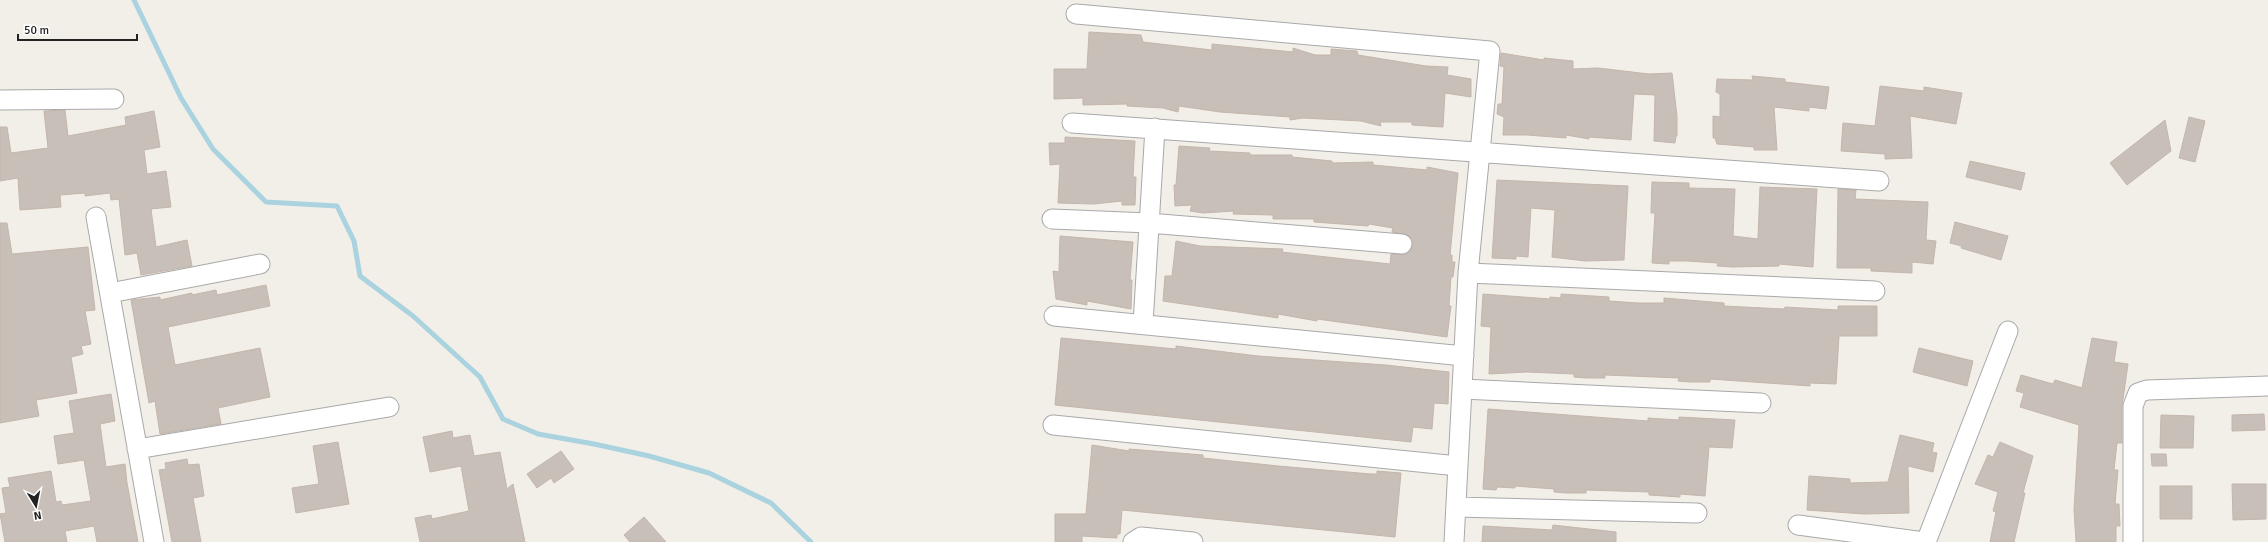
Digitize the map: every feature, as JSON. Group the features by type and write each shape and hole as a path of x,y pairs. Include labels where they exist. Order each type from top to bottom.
{"street":[{"path":"1076,14 1490,52 1468,274 1454,542"},
{"path":"0,100 114,99"},
{"path":"1072,124 1155,128 1479,153 1879,181"},
{"path":"1143,324 1155,128"},
{"path":"96,217 154,542"},
{"path":"1052,219 1149,224 1402,244"},
{"path":"110,293 260,264"},
{"path":"1468,274 1876,291"},
{"path":"1054,316 1464,356"},
{"path":"1798,525 1925,542 2008,331"},
{"path":"2133,542 2133,406 2138,393 2147,390 2268,386"},
{"path":"1462,389 1761,403"},
{"path":"138,449 389,407"},
{"path":"1053,425 1458,466"},
{"path":"1456,507 1697,513"},
{"path":"1133,542 1141,537 1193,542"}],"building":[{"path":"1089,32 1141,35 1143,42 1212,50 1212,44 1293,52 1293,48 1315,55 1331,55 1331,49 1357,51 1358,55 1426,66 1448,67 1447,75 1471,79 1471,97 1445,93 1443,127 1412,125 1412,122 1380,122 1381,126 1361,121 1303,118 1290,120 1290,117 1220,112 1179,106 1178,112 1163,108 1127,106 1127,104 1083,105 1083,98 1054,99 1054,69 1087,69"},
{"path":"1501,53 1544,60 1544,58 1573,61 1573,69 1598,68 1649,74 1672,73 1677,116 1677,136 1675,143 1654,141 1655,95 1634,94 1631,140 1589,137 1589,139 1566,135 1566,138 1503,135 1504,117 1497,114 1498,104 1502,104 1504,67 1500,66"},
{"path":"1752,76 1785,79 1785,82 1829,87 1826,109 1809,107 1809,111 1774,107 1777,150 1754,150 1754,147 1717,144 1715,138 1713,138 1713,116 1720,117 1720,94 1716,92 1717,79 1753,80"},
{"path":"1880,86 1924,91 1924,87 1962,93 1956,124 1910,116 1912,158 1885,159 1885,154 1841,151 1843,123 1875,126"},
{"path":"65,110 68,136 126,125 125,117 154,111 160,147 144,150 147,174 166,171 171,207 151,209 156,247 187,240 192,266 141,275 137,253 125,255 119,199 111,200 110,193 85,196 85,193 60,195 61,207 20,210 18,178 0,181 0,127 7,127 11,153 48,148 44,111"},
{"path":"2189,117 2205,121 2195,162 2179,158"},
{"path":"2165,120 2171,151 2127,185 2110,163"},
{"path":"1065,137 1135,141 1133,177 1136,177 1135,205 1122,205 1122,201 1094,204 1058,203 1060,164 1050,165 1049,143 1065,143"},
{"path":"1179,146 1210,148 1209,151 1250,153 1250,155 1292,155 1292,157 1332,161 1332,163 1373,162 1373,165 1427,170 1427,167 1458,173 1450,255 1452,255 1452,262 1455,262 1453,277 1451,277 1449,306 1451,306 1447,337 1317,319 1317,321 1278,314 1278,318 1163,301 1165,276 1172,276 1176,241 1200,246 1283,249 1282,252 1390,264 1391,254 1406,254 1413,245 1412,239 1408,235 1392,232 1393,228 1369,224 1368,226 1314,222 1314,219 1273,219 1273,215 1233,214 1234,211 1203,213 1190,211 1192,205 1175,206 1174,185 1176,185"},
{"path":"1970,161 2025,173 2021,190 1966,177"},
{"path":"1497,180 1628,186 1624,260 1585,261 1552,257 1555,210 1531,208 1528,257 1516,256 1516,259 1492,258"},
{"path":"1652,182 1689,183 1689,188 1735,189 1733,236 1758,239 1760,187 1817,189 1813,267 1779,264 1779,266 1732,267 1717,266 1718,263 1687,261 1669,261 1669,264 1652,263 1655,213 1651,213"},
{"path":"1838,189 1856,190 1855,199 1928,202 1926,240 1936,241 1933,264 1912,262 1912,273 1871,271 1871,268 1837,268"},
{"path":"1955,222 2008,236 2001,260 1961,248 1962,246 1950,243"},
{"path":"0,223 7,223 12,254 88,247 95,310 85,311 91,344 81,346 83,354 71,357 77,393 36,400 39,416 0,423"},
{"path":"1060,236 1133,242 1130,280 1132,280 1131,309 1087,301 1087,305 1056,299 1053,271 1059,272"},
{"path":"266,285 270,306 168,327 175,365 260,348 270,397 218,408 221,424 160,434 155,401 149,403 131,300 160,297 160,300 192,293 192,295 216,290 217,295"},
{"path":"1483,294 1550,299 1550,297 1561,298 1561,294 1609,297 1609,301 1638,303 1664,303 1664,298 1724,303 1724,306 1784,309 1785,307 1838,310 1838,306 1877,306 1877,336 1839,336 1836,384 1810,383 1810,386 1710,379 1710,382 1690,382 1678,381 1679,378 1605,375 1605,378 1587,378 1574,377 1574,374 1527,372 1489,374 1491,327 1481,326"},
{"path":"1061,338 1176,349 1176,346 1258,356 1386,365 1449,372 1448,404 1434,403 1432,429 1413,427 1411,442 1055,405"},
{"path":"2092,338 2117,342 2114,362 2128,364 2122,406 2122,443 2117,443 2114,470 2118,470 2115,504 2119,504 2120,526 2116,526 2116,542 2076,542 2074,510 2079,425 2020,407 2024,393 2016,391 2021,375 2053,384 2055,380 2082,388"},
{"path":"1919,348 1973,361 1967,386 1913,372"},
{"path":"111,394 115,421 100,424 106,467 125,464 138,542 97,542 94,526 65,531 67,542 5,542 0,514 6,513 2,488 10,487 8,478 51,471 56,502 61,501 62,505 91,501 84,460 58,464 54,436 74,433 69,401"},
{"path":"1488,409 1648,421 1648,418 1679,420 1679,417 1735,420 1732,448 1709,447 1705,496 1680,494 1680,497 1649,495 1649,492 1586,490 1586,493 1566,493 1554,492 1554,489 1515,486 1515,488 1497,487 1496,490 1483,489"},
{"path":"2264,414 2265,430 2232,431 2232,415"},
{"path":"2161,415 2194,416 2193,448 2160,448"},
{"path":"452,431 453,438 470,435 474,456 500,452 507,489 513,484 525,542 420,542 415,518 431,515 432,519 469,511 461,466 430,472 423,437"},
{"path":"1900,435 1934,443 1932,452 1937,453 1933,472 1908,466 1909,513 1864,514 1807,510 1809,476 1850,479 1850,483 1888,482"},
{"path":"338,442 349,504 296,513 292,488 319,484 313,446"},
{"path":"2000,442 2033,456 2023,493 2025,493 2014,542 1990,542 1996,512 1993,511 1998,492 1975,484 1988,455 1993,457"},
{"path":"1092,445 1129,451 1129,449 1203,455 1203,458 1278,466 1371,474 1377,474 1377,471 1401,473 1395,537 1122,510 1120,534 1117,534 1117,538 1082,536 1082,542 1055,542 1055,514 1086,514"},
{"path":"561,451 574,469 554,483 551,478 537,488 527,474"},
{"path":"2151,454 2166,454 2167,466 2152,466"},
{"path":"187,459 188,465 199,464 204,496 193,498 201,542 172,542 159,470 166,469 165,463"},
{"path":"2232,484 2266,484 2266,519 2233,520"},
{"path":"2160,486 2192,486 2192,519 2160,519"},
{"path":"644,517 666,542 630,542 624,535"},
{"path":"1553,525 1616,532 1616,542 1482,542 1483,526 1552,530"}],"waterway":[{"path":"134,0 181,98 213,149 266,202 337,206 354,241 360,276 413,316 480,377 503,419 538,434 649,456 709,473 771,503 811,542"}]}
